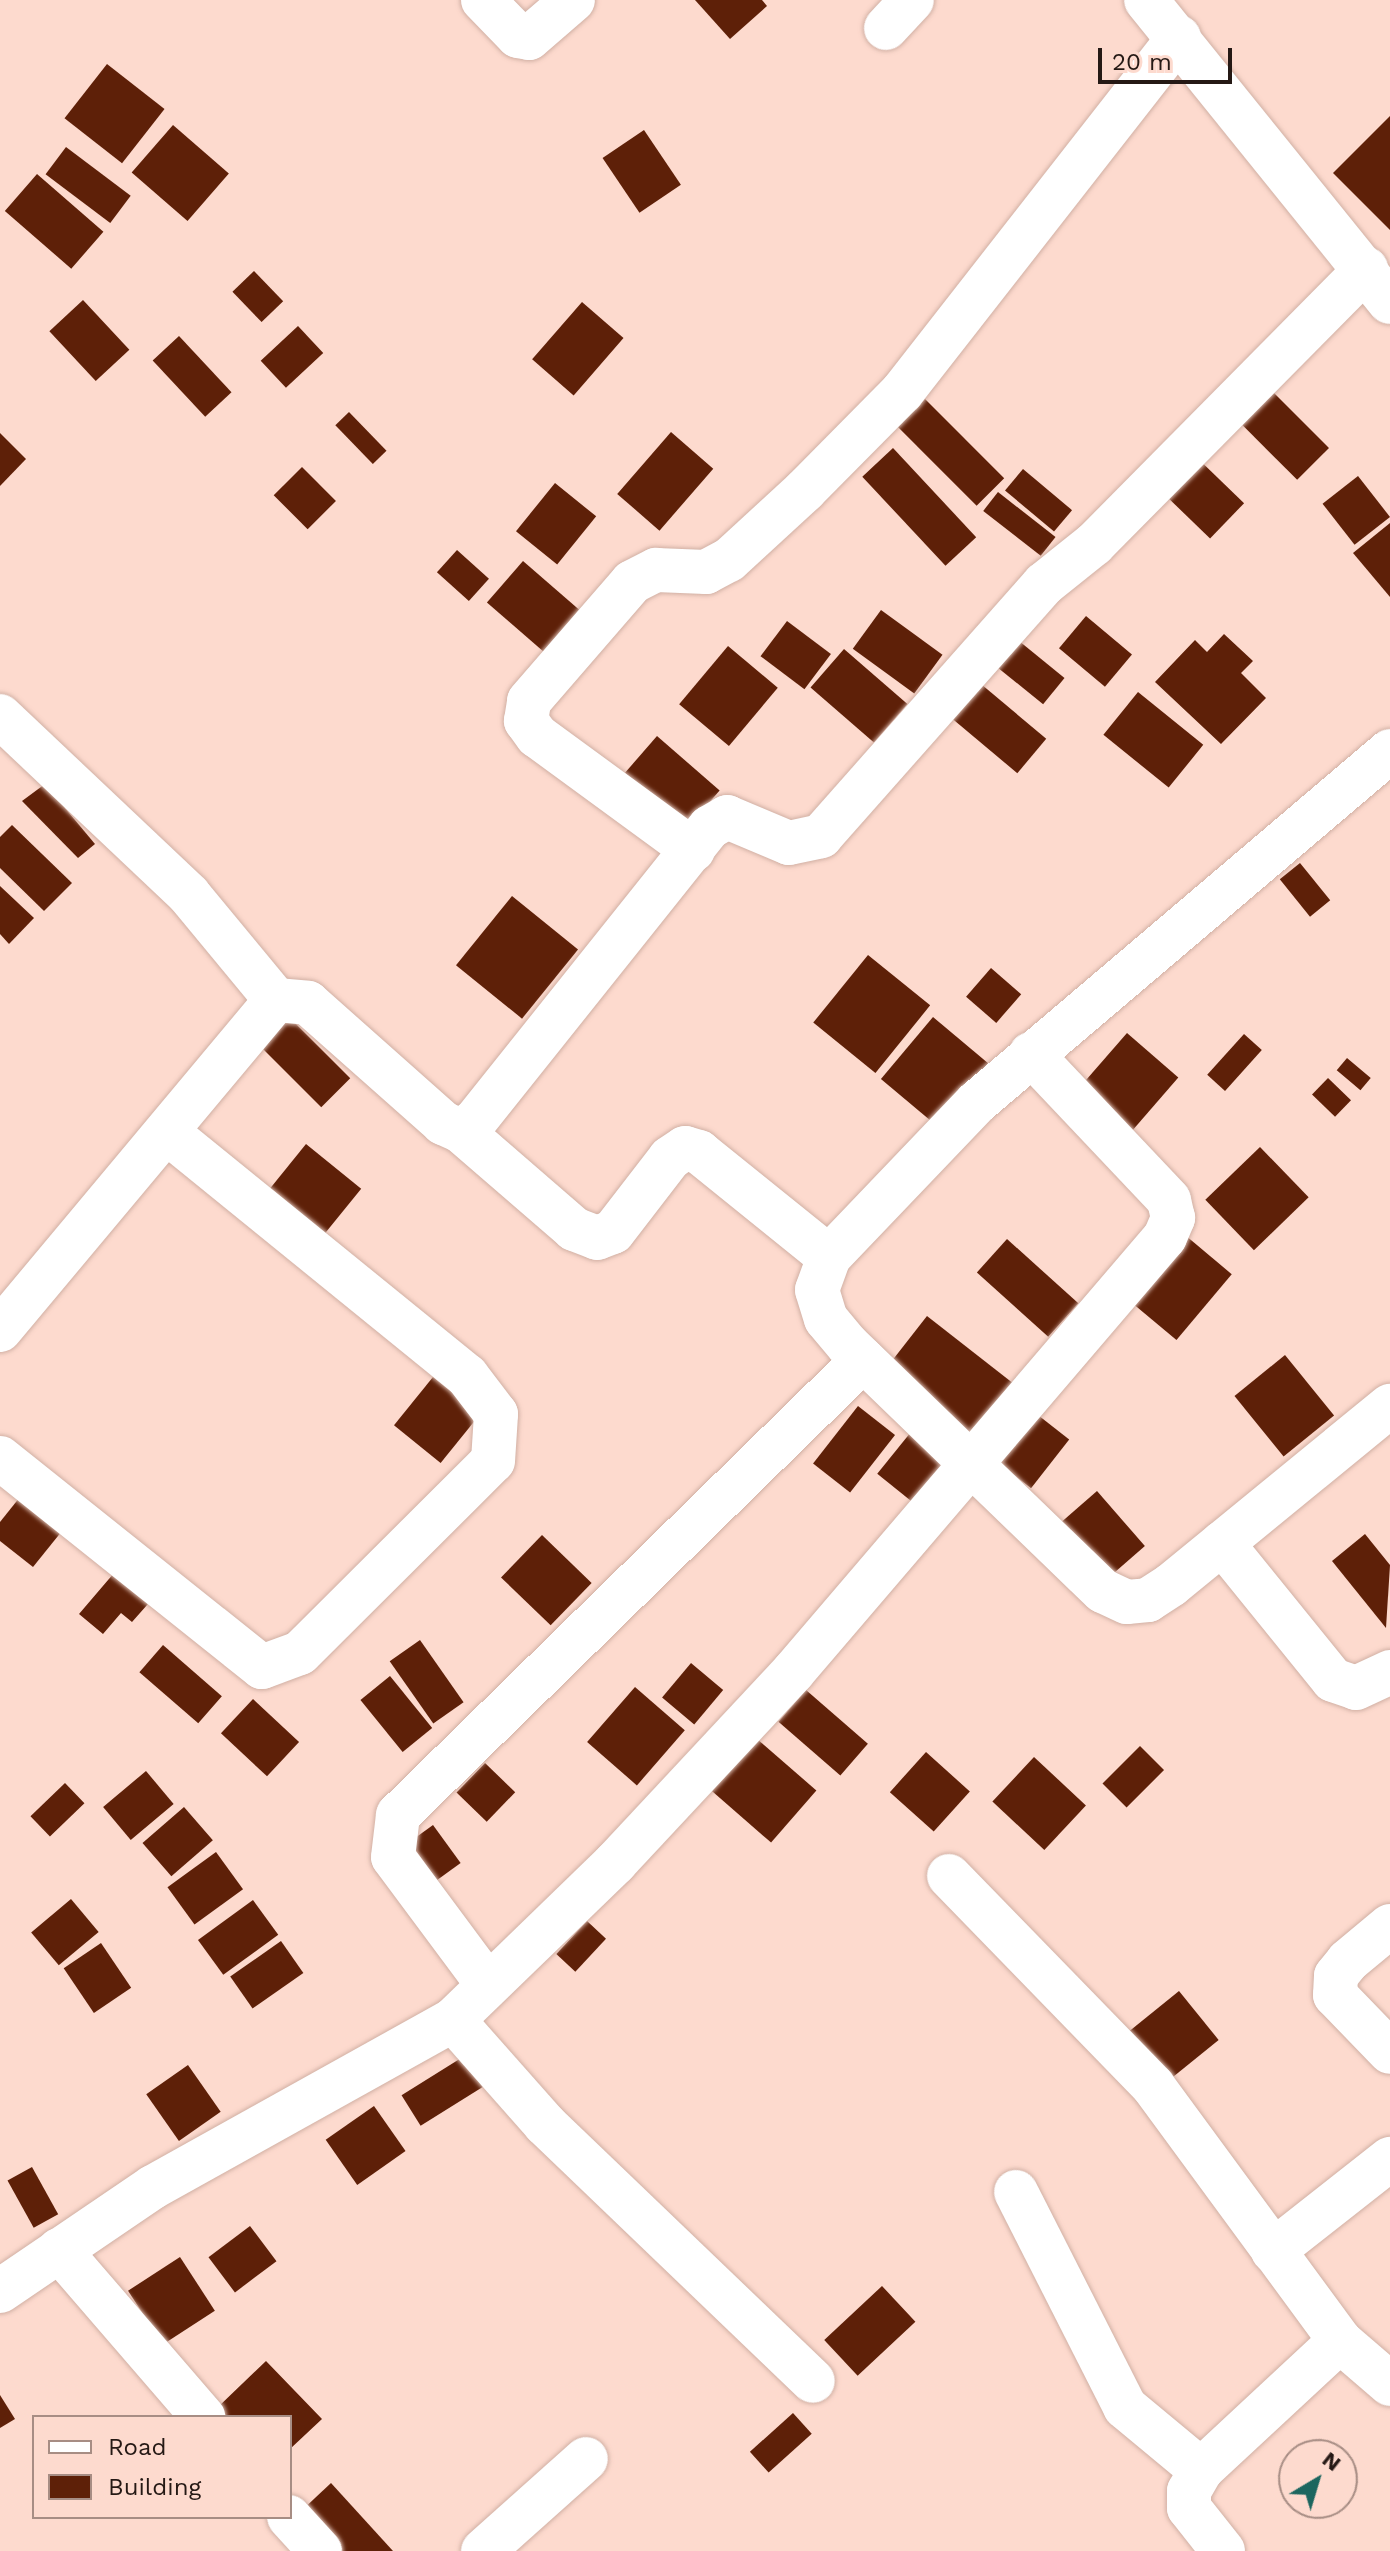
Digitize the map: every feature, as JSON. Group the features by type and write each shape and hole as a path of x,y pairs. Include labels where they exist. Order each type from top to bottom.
{"street":[{"path":"483,0 518,36 529,38 573,0"},
{"path":"461,1131 693,850 727,817 789,843 821,836 1044,584 1094,544 1378,286 1146,0"},
{"path":"693,850 537,736 526,721 529,701 632,582 656,570 706,572 729,560 902,392 1179,37"},
{"path":"0,716 189,895 276,1000 308,1003 574,1229 597,1238 613,1232 670,1158 685,1148 699,1152 829,1257"},
{"path":"1390,751 1031,1054 829,1257 817,1290 826,1319 863,1360 1103,1591 1127,1602 1148,1600 1390,1406"},
{"path":"0,1330 276,1000"},
{"path":"0,2291 153,2187 453,2020 615,1863 793,1672 969,1462 1165,1237 1173,1218 1169,1200 1031,1054"},
{"path":"0,1458 262,1667 300,1653 493,1461 496,1414 467,1376 167,1132"},
{"path":"488,1985 393,1857 398,1815 863,1360"},
{"path":"1222,1543 1333,1680 1356,1688 1390,1672"},
{"path":"949,1876 1153,2086 1340,2341 1390,2384"},
{"path":"1390,1926 1348,1961 1336,1976 1335,1995 1390,2052"},
{"path":"453,2020 556,2135 813,2381"},
{"path":"1273,2251 1390,2159"},
{"path":"1016,2192 1125,2407 1201,2470"},
{"path":"59,2250 201,2415"},
{"path":"1223,2551 1189,2508 1189,2491 1201,2470 1340,2341"},
{"path":"483,2551 586,2459"},
{"path":"291,2519 320,2551"}],"building":[{"path":"695,0 762,0 767,6 730,39"},
{"path":"107,64 165,109 122,163 65,118"},
{"path":"1390,116 1390,230 1333,173"},
{"path":"173,125 229,174 188,221 132,173"},
{"path":"644,130 681,185 639,213 603,158"},
{"path":"66,147 131,196 110,223 46,174"},
{"path":"37,174 103,232 71,269 5,211"},
{"path":"254,271 283,301 262,322 232,292"},
{"path":"83,300 129,350 96,381 49,331"},
{"path":"582,302 624,338 574,395 532,359"},
{"path":"298,326 323,353 286,388 261,361"},
{"path":"179,336 232,392 205,417 153,361"},
{"path":"1271,390 1329,448 1297,480 1239,422"},
{"path":"925,399 1004,478 977,506 897,427"},
{"path":"349,412 387,451 373,464 335,425"},
{"path":"671,432 713,469 659,531 617,494"},
{"path":"0,433 26,459 0,486"},
{"path":"893,448 976,537 945,566 862,477"},
{"path":"1188,449 1244,503 1210,538 1154,484"},
{"path":"302,467 336,501 308,529 274,495"},
{"path":"1023,469 1072,510 1054,532 1005,490"},
{"path":"1358,476 1390,517 1355,545 1323,504"},
{"path":"555,483 596,516 557,565 516,531"},
{"path":"998,492 1056,537 1041,556 983,511"},
{"path":"1390,523 1390,597 1353,553"},
{"path":"457,550 489,579 469,601 437,572"},
{"path":"523,561 586,616 550,658 487,603"},
{"path":"881,610 942,655 914,694 853,649"},
{"path":"1086,616 1132,655 1105,687 1059,648"},
{"path":"787,621 831,654 804,689 761,656"},
{"path":"1224,634 1253,661 1241,673 1266,698 1221,744 1155,682 1195,640 1207,652"},
{"path":"1014,637 1065,678 1043,704 993,663"},
{"path":"728,646 778,688 729,746 679,704"},
{"path":"844,649 907,704 874,743 811,687"},
{"path":"975,679 1046,739 1017,773 946,713"},
{"path":"1138,692 1203,745 1169,788 1103,735"},
{"path":"657,736 720,790 687,827 625,773"},
{"path":"45,784 95,844 78,858 22,801"},
{"path":"12,825 72,883 44,911 0,868 0,837"},
{"path":"1300,863 1330,900 1310,917 1280,879"},
{"path":"0,886 34,918 9,944 0,934"},
{"path":"512,896 578,949 522,1019 456,965"},
{"path":"868,955 930,1005 875,1073 813,1023"},
{"path":"991,968 1021,994 996,1023 966,997"},
{"path":"288,1016 350,1078 321,1107 259,1045"},
{"path":"933,1017 988,1063 936,1125 881,1079"},
{"path":"1127,1033 1178,1078 1129,1134 1078,1090"},
{"path":"1244,1034 1262,1050 1225,1091 1207,1075"},
{"path":"1347,1058 1371,1078 1360,1090 1337,1070"},
{"path":"1328,1078 1351,1100 1335,1117 1312,1095"},
{"path":"306,1144 361,1189 323,1236 268,1191"},
{"path":"1260,1147 1309,1197 1254,1250 1205,1200"},
{"path":"1185,1235 1232,1274 1176,1340 1130,1301"},
{"path":"1007,1239 1078,1303 1048,1337 977,1272"},
{"path":"927,1316 1014,1384 972,1437 886,1369"},
{"path":"1285,1355 1334,1416 1284,1457 1234,1396"},
{"path":"433,1377 480,1415 441,1463 394,1425"},
{"path":"858,1406 895,1435 850,1492 813,1464"},
{"path":"1029,1408 1069,1439 1031,1488 991,1457"},
{"path":"915,1427 951,1456 913,1503 877,1474"},
{"path":"1097,1491 1145,1546 1108,1578 1060,1523"},
{"path":"20,1497 62,1531 33,1567 0,1541 0,1522"},
{"path":"1365,1534 1390,1565 1386,1628 1332,1561"},
{"path":"542,1535 592,1583 551,1625 501,1577"},
{"path":"120,1566 155,1596 132,1622 121,1613 103,1634 79,1614"},
{"path":"420,1640 464,1702 433,1723 390,1661"},
{"path":"163,1645 222,1696 198,1723 139,1672"},
{"path":"691,1663 723,1690 694,1724 662,1697"},
{"path":"390,1676 432,1728 403,1752 360,1700"},
{"path":"635,1687 685,1730 637,1785 587,1742"},
{"path":"806,1690 868,1744 840,1775 778,1722"},
{"path":"253,1699 299,1742 267,1776 221,1733"},
{"path":"756,1738 816,1790 771,1843 711,1790"},
{"path":"1140,1746 1164,1770 1127,1808 1103,1783"},
{"path":"926,1752 970,1791 934,1832 890,1792"},
{"path":"1034,1757 1086,1805 1044,1850 992,1802"},
{"path":"485,1763 515,1792 487,1822 457,1792"},
{"path":"146,1771 174,1804 131,1840 103,1807"},
{"path":"65,1783 84,1803 50,1836 30,1816"},
{"path":"184,1807 213,1840 171,1876 142,1843"},
{"path":"433,1825 461,1863 437,1880 410,1842"},
{"path":"216,1852 243,1889 194,1924 167,1887"},
{"path":"71,1899 99,1932 59,1965 31,1932"},
{"path":"253,1900 278,1935 223,1975 198,1940"},
{"path":"587,1921 606,1939 575,1972 556,1954"},
{"path":"281,1941 303,1973 253,2009 230,1977"},
{"path":"101,1943 131,1988 94,2013 64,1968"},
{"path":"1179,1991 1219,2040 1166,2083 1126,2034"},
{"path":"466,2055 485,2086 421,2126 402,2095"},
{"path":"188,2065 221,2112 179,2141 146,2094"},
{"path":"374,2106 406,2151 357,2185 326,2140"},
{"path":"32,2167 58,2214 34,2228 8,2181"},
{"path":"250,2226 276,2261 235,2292 208,2257"},
{"path":"180,2257 215,2311 163,2344 128,2291"},
{"path":"882,2286 915,2322 858,2376 824,2340"},
{"path":"266,2361 322,2419 292,2447 292,2415 223,2415 217,2408"},
{"path":"0,2395 15,2419 0,2428"},
{"path":"793,2413 812,2434 769,2473 750,2452"},
{"path":"331,2483 393,2551 334,2551 299,2513"}]}
